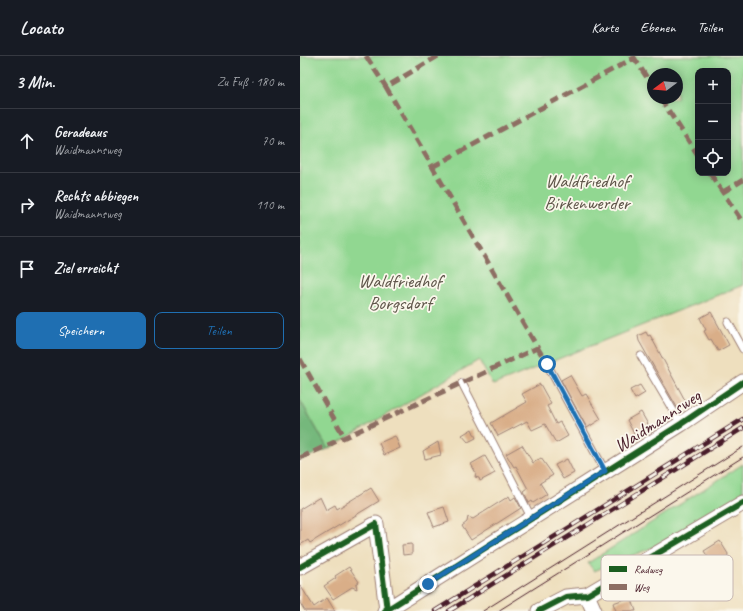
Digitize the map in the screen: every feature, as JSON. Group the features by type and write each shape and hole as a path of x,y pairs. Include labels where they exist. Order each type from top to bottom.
{"street":[{"name":"Waidmannsweg","path":"386,610 681,424 743,382"},
{"path":"655,555 743,503"},
{"path":"300,567 376,524 386,610"},
{"path":"539,611 566,597 587,595 601,587"},
{"path":"587,595 594,611"}],"lane":[{"path":"728,322 743,349"},
{"name":"Waidmannsweg","path":"641,356 681,424"},
{"name":"Waidmannsweg","path":"547,364 605,471"},
{"path":"462,383 532,519"}],"green space":[{"path":"300,56 743,56 743,285 493,385 479,360 328,449 300,400"},
{"path":"300,400 328,449 300,460"},
{"path":"743,464 743,495 666,542 634,555 601,555 601,568 594,571 588,563"}],"building":[{"path":"711,312 729,345 718,351 704,331 706,330 700,318"},
{"path":"646,332 648,336 650,335 687,404 678,409 639,341 638,336"},
{"path":"570,375 582,396 586,394 601,419 587,428 561,380"},
{"path":"540,384 551,404 547,406 556,424 560,422 568,436 556,443 545,424 532,430 527,421 498,436 491,423 527,402 522,394"},
{"path":"640,385 645,393 635,399 630,390"},
{"path":"641,412 650,428 635,436 627,420"},
{"path":"472,429 476,438 468,442 462,435"},
{"path":"395,436 400,448 384,455 379,443"},
{"path":"438,442 441,455 425,459 423,451"},
{"path":"522,445 533,463 541,458 553,475 540,483 547,494 533,503 532,501 529,503 524,492 528,489 516,466 514,467 506,454"},
{"path":"485,456 495,473 480,481 479,478 475,477 476,473 471,464"},
{"path":"567,459 574,473 563,479 555,465"},
{"path":"371,488 379,501 310,543 308,540 300,545 300,509 320,497 326,510 335,505 337,509"},
{"path":"509,496 511,500 515,497 521,508 471,540 462,526 467,522 468,517 473,519"},
{"path":"444,507 449,522 434,527 428,512"},
{"path":"720,541 728,554 707,555 704,551"},
{"path":"412,544 412,554 403,555 402,545"},
{"path":"349,567 359,582 356,584 357,589 352,587 333,599 324,586 336,578 335,576"},
{"path":"300,585 314,607 327,598 335,611 305,611 300,603"},
{"path":"619,601 632,601 636,611 616,611 613,603"}],"tram line":[{"path":"483,611 743,447"},
{"path":"498,611 743,457"}],"railway":[{"path":"435,611 743,419"},
{"path":"449,611 743,428"}],"marked path":[{"path":"366,56 386,87"},
{"path":"438,56 386,87 547,364"},
{"path":"633,56 647,78"},
{"path":"432,167 634,58"},
{"path":"664,104 695,150"},
{"path":"712,176 743,223"},
{"path":"723,192 743,180"},
{"path":"300,458 537,348"},
{"path":"300,359 345,438"}],"cycle path":[{"path":"385,611 681,424 743,382"},
{"path":"655,555 743,503"},
{"path":"300,567 376,524 387,610"},
{"path":"539,611 566,597 587,595 601,587"}],"route":[{"path":"428,584 605,471 547,364"}],"park label":[{"name":"Waldfriedhof Birkenwerder","path":"587,191"},
{"name":"Waldfriedhof Borgsdorf","path":"400,291"}]}
